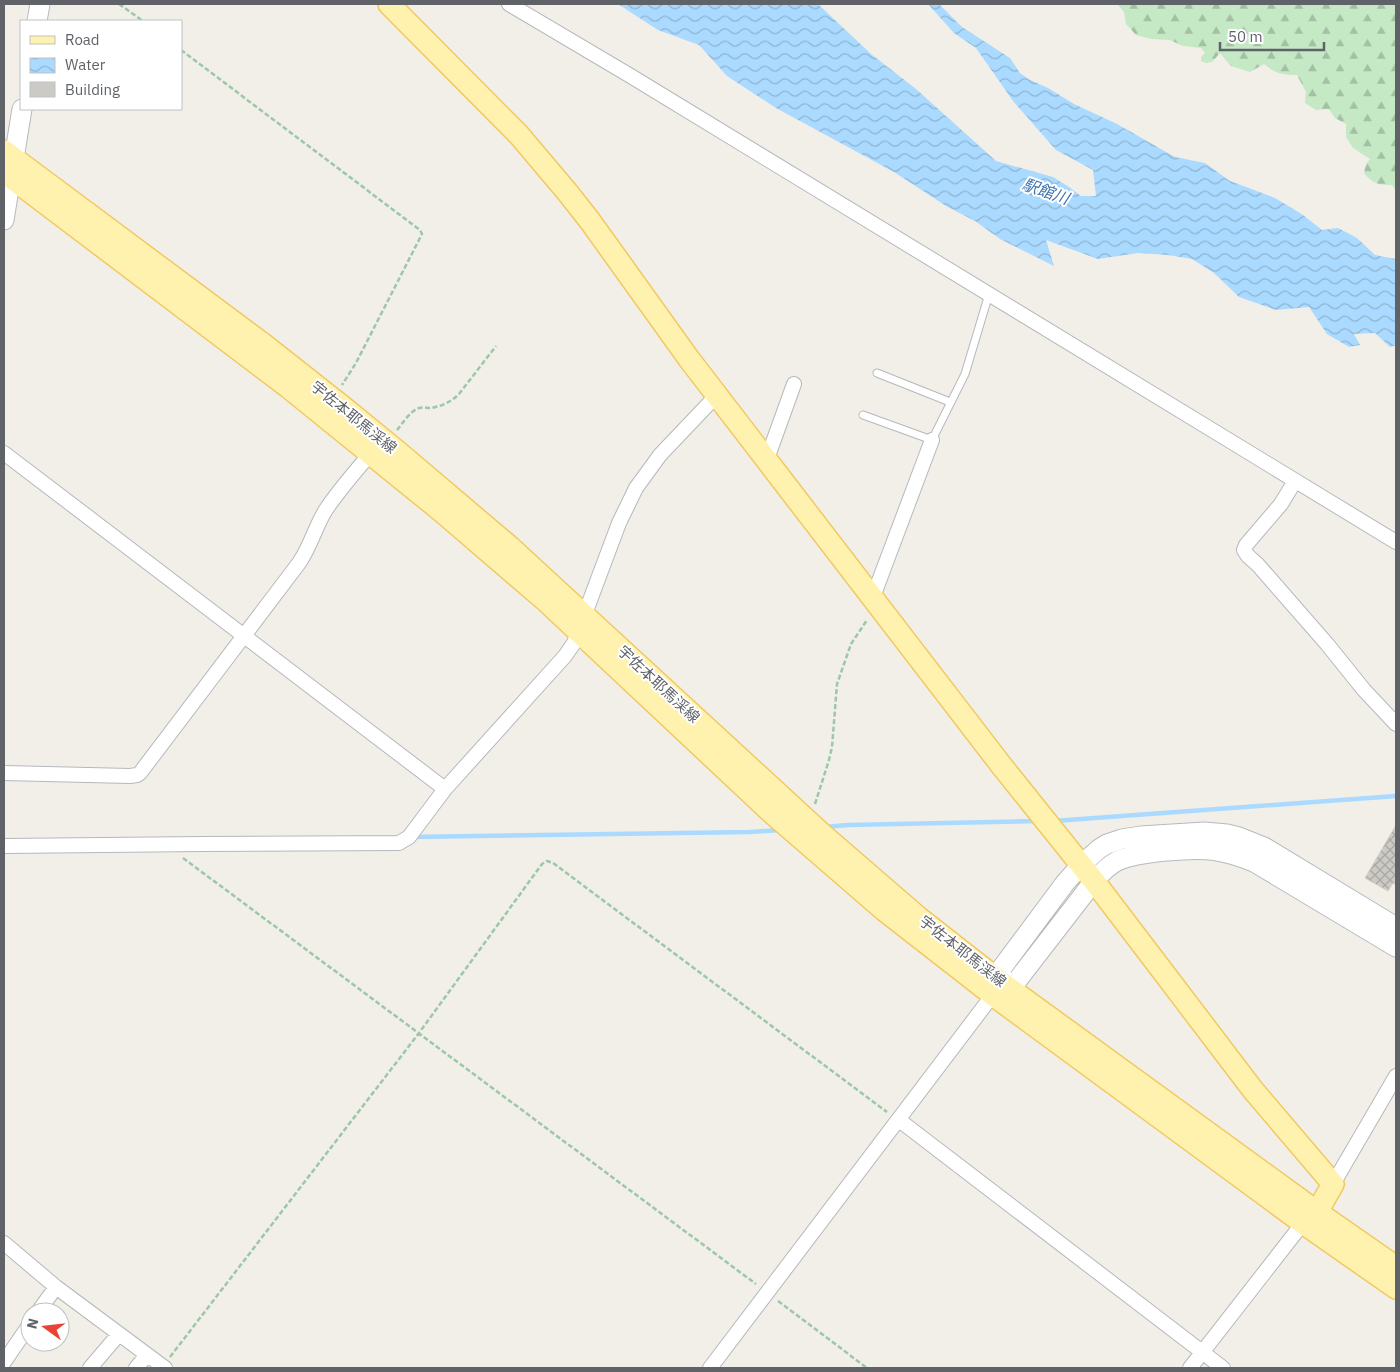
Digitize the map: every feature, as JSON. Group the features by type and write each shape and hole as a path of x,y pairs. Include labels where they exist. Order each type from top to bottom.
{"main road":[{"path":"389,4 519,135 544,163 590,221 717,395 1001,764 1253,1090 1333,1184 1310,1217"},
{"name":"宇佐本耶馬渓線","path":"8,165 263,344 332,398 378,448"},
{"name":"宇佐本耶馬渓線","path":"8,165 288,387 378,448 510,547 582,623 772,813 884,910 997,989 1310,1217 1396,1288"},
{"name":"宇佐本耶馬渓線","path":"582,623 913,912 997,989"},
{"name":"宇佐本耶馬渓線","path":"1310,1217 1396,1267"}],"street":[{"path":"37,20 40,4"},
{"path":"509,4 629,75 1396,542"},
{"path":"4,220 8,165 22,110"},
{"path":"767,459 794,384"},
{"path":"4,846 399,843 409,837 445,789 565,656 574,643 619,524 636,488 660,455 717,395"},
{"path":"876,602 932,440"},
{"path":"4,772 137,775 304,557 319,522 330,504 378,448"},
{"path":"4,453 445,789"},
{"path":"1295,481 1281,504 1246,545 1244,550 1327,644 1364,690 1396,724"},
{"path":"710,1368 997,989 1016,982 1087,873 1099,849 1116,841 1131,837 1195,832 1227,834 1264,847 1396,927"},
{"path":"1087,873 1105,869 1124,859 1142,854 1206,850 1235,854 1262,866 1396,946"},
{"path":"1333,1184 1396,1076"},
{"path":"899,1120 1223,1368"},
{"path":"1190,1368 1310,1217"},
{"path":"4,1243 56,1287 164,1367"},
{"path":"45,1302 56,1287"},
{"path":"90,1368 119,1334"},
{"path":"4,1362 20,1339"},
{"path":"136,1368 147,1355"}],"lane":[{"path":"863,415 932,440 965,374 989,294"},
{"path":"878,373 950,402"}],"path":[{"path":"120,4 142,20"},
{"path":"182,51 420,230 422,234 356,363 332,398"},
{"path":"378,448 413,411 420,408 444,405 452,401 496,346"},
{"path":"813,826 829,760 835,696 842,666 851,644 876,602"},
{"path":"165,845 867,1368"},
{"path":"164,1367 419,1033 542,864 547,861 561,868 899,1120"}],"green space":[{"path":"1117,4 1396,4 1396,191 1392,185 1383,185 1370,180 1364,173 1366,164 1370,159 1353,148 1346,137 1346,124 1335,118 1329,109 1316,110 1305,103 1306,92 1297,75 1279,73 1264,64 1250,72 1231,66 1220,53 1212,62 1206,63 1201,61 1201,57 1205,53 1201,48 1183,46 1170,40 1151,39 1136,35 1126,24 1124,12"}],"water":[{"name":"駅館川","path":"618,4 818,4 871,54 916,89 996,161 1053,177 1081,196 1096,196 1093,170 1056,150 1013,101 976,48 954,33 928,4 939,4 962,27 1010,58 1020,73 1030,80 1048,88 1074,104 1117,124 1175,157 1205,163 1230,181 1275,198 1303,215 1322,230 1338,228 1357,238 1375,255 1396,259 1396,345 1390,347 1375,333 1354,334 1360,345 1349,347 1327,334 1309,307 1276,310 1239,297 1214,273 1192,259 1138,253 1098,259 1046,240 1054,266 1000,239 975,221 946,206 894,172 776,108 727,76 699,45 658,30"}],"building":[{"path":"1396,825 1396,885 1393,883 1388,891 1365,878"}],"waterway":[{"path":"1054,821 1396,796"},
{"path":"824,827 1038,821"},
{"path":"411,837 781,830"}]}
